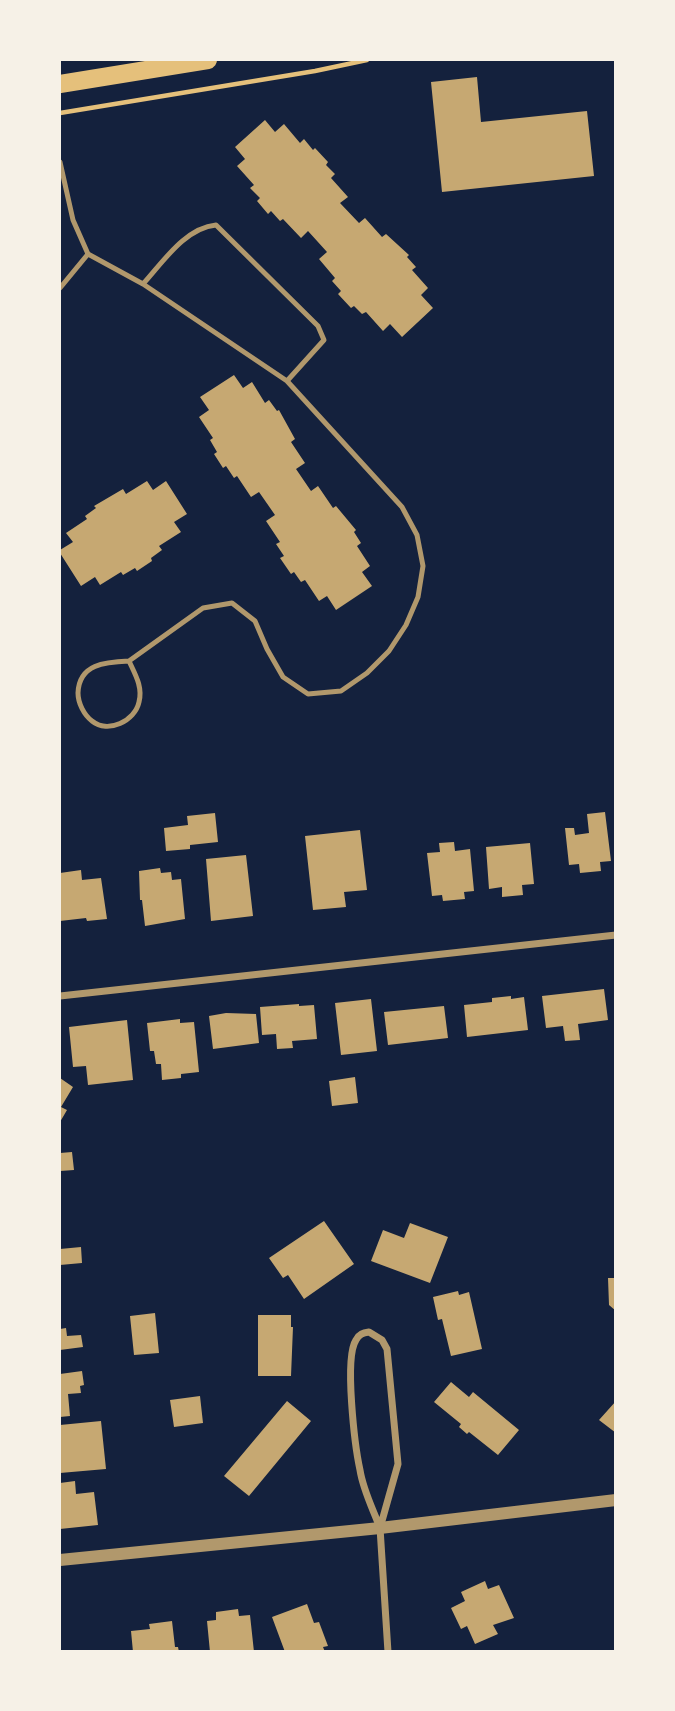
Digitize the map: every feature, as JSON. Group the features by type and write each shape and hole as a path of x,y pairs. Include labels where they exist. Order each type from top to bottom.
{"main road":[{"path":"60,84 208,60"}],"street":[{"path":"60,996 615,935"},
{"path":"380,1528 398,1464 387,1349 383,1340 369,1332 360,1334 353,1344 351,1382 360,1472 380,1528 388,1651"},
{"path":"60,1560 380,1528 615,1500"}],"lane":[{"path":"60,162 73,220 88,254 143,284 287,381 402,507 417,535 424,566 418,597 406,625 389,650 367,673 341,691 309,694 283,677 255,621 232,603 203,608 129,661 105,662 85,671 78,684 78,701 91,721 100,726 117,726 132,716 139,704 139,684 129,661"},
{"path":"143,284 176,247 201,226 216,225 318,326 324,341 287,381"},
{"path":"60,288 88,254"}],"path":[{"path":"60,113 367,60"}],"building":[{"path":"477,77 481,122 587,111 594,176 442,192 431,82"},
{"path":"265,120 275,132 284,124 300,143 304,139 313,150 315,148 335,174 331,178 348,197 340,203 359,223 365,218 382,237 386,234 409,255 407,257 416,267 412,270 428,288 421,295 433,308 402,337 390,324 383,331 366,312 362,314 354,306 351,308 338,294 341,291 332,281 335,278 319,259 327,252 308,231 301,238 283,219 280,221 271,211 268,214 257,201 260,198 250,188 254,185 237,166 245,159 235,147"},
{"path":"234,375 243,388 252,382 265,403 269,400 277,411 279,410 295,439 291,442 305,463 296,469 311,491 318,486 333,508 336,506 356,530 354,532 361,543 357,546 370,566 362,572 372,586 336,610 327,596 319,601 305,580 301,582 294,572 291,574 280,558 284,556 276,544 280,542 266,521 275,515 259,492 251,497 237,476 234,478 226,466 223,468 214,454 217,452 210,440 213,438 199,417 209,410 200,397"},
{"path":"147,481 153,490 166,481 187,514 174,522 181,532 159,546 162,550 137,571 135,568 123,575 121,572 100,585 95,577 81,586 60,553 60,550 73,542 66,533 87,519 85,516 96,508 94,506 123,489 126,494"},
{"path":"605,812 611,861 600,862 601,871 580,873 579,864 569,865 565,828 574,828 575,835 589,833 587,814"},
{"path":"215,813 218,842 190,845 190,849 166,851 164,828 188,825 187,816"},
{"path":"360,830 367,890 344,892 346,907 313,910 305,836"},
{"path":"454,842 455,851 470,849 474,891 464,892 465,899 443,901 442,895 432,896 427,853 440,852 439,843"},
{"path":"530,843 534,884 522,885 523,895 502,897 502,887 489,889 486,847"},
{"path":"246,855 253,916 211,921 206,859"},
{"path":"160,868 161,873 171,872 172,880 181,879 185,919 145,926 140,900 139,871"},
{"path":"81,870 82,880 101,878 107,919 60,921 60,873"},
{"path":"604,989 608,1020 578,1024 580,1040 565,1041 563,1026 546,1028 542,996"},
{"path":"511,996 511,999 524,997 528,1030 467,1037 464,1005 492,1002 492,998"},
{"path":"371,999 377,1051 341,1055 335,1003"},
{"path":"314,1005 317,1039 292,1041 293,1048 277,1049 276,1034 262,1035 260,1007"},
{"path":"444,1006 448,1038 388,1045 384,1012"},
{"path":"226,1013 256,1014 259,1043 213,1049 209,1016"},
{"path":"180,1019 180,1023 194,1022 199,1072 162,1080 161,1064 156,1064 154,1051 150,1051 147,1023"},
{"path":"127,1020 133,1080 88,1085 86,1066 73,1067 69,1027"},
{"path":"355,1077 358,1103 332,1106 329,1081"},
{"path":"60,1078 73,1087 61,1107 67,1110 60,1122"},
{"path":"72,1152 74,1170 60,1171 60,1153"},
{"path":"324,1221 354,1264 304,1299 288,1275 283,1278 269,1258"},
{"path":"410,1223 448,1237 430,1283 371,1261 383,1230 404,1238"},
{"path":"81,1247 82,1263 60,1265 60,1249"},
{"path":"608,1278 616,1278 616,1311 609,1305"},
{"path":"458,1291 459,1295 469,1292 482,1349 451,1356 442,1319 438,1320 433,1297"},
{"path":"155,1313 159,1353 134,1355 130,1316"},
{"path":"258,1315 291,1315 291,1376 258,1376"},
{"path":"66,1328 67,1336 81,1335 83,1347 60,1350 60,1329"},
{"path":"82,1371 84,1385 80,1386 81,1393 68,1394 70,1416 60,1417 60,1374"},
{"path":"451,1382 469,1397 473,1392 519,1430 498,1455 469,1432 467,1434 459,1427 461,1424 434,1402"},
{"path":"200,1396 203,1423 174,1427 170,1400"},
{"path":"287,1401 311,1421 249,1496 224,1476"},
{"path":"616,1401 616,1433 599,1420"},
{"path":"101,1421 106,1469 60,1473 60,1425"},
{"path":"75,1481 76,1494 94,1492 98,1525 60,1529 60,1483"},
{"path":"485,1581 488,1589 499,1585 514,1618 493,1625 498,1634 475,1644 467,1626 461,1629 451,1608 465,1601 461,1592"},
{"path":"307,1604 314,1623 319,1622 328,1646 323,1647 325,1652 285,1652 272,1617"},
{"path":"238,1609 239,1616 250,1615 254,1652 210,1652 207,1621 216,1620 216,1612"},
{"path":"172,1621 175,1647 178,1647 179,1652 133,1652 131,1631 150,1629 149,1624"}]}
